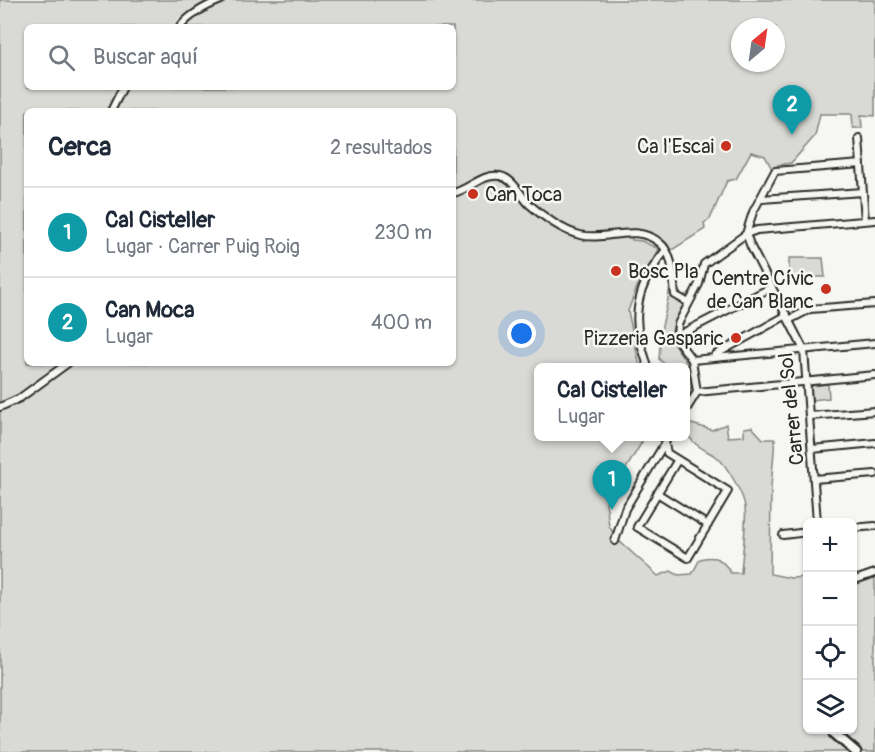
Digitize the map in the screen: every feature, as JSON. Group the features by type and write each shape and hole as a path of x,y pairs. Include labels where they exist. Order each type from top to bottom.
{"main road":[{"path":"835,734 856,752"}],"street":[{"path":"183,24 210,4 221,0"},
{"path":"112,108 122,90"},
{"path":"859,138 866,221"},
{"path":"746,234 753,212 775,171 861,164"},
{"path":"456,192 488,177 501,176 513,183 530,205 580,236 595,237 624,232 645,236 662,244 671,263 675,295 689,303"},
{"path":"761,199 863,192"},
{"path":"690,403 697,392 692,360 676,336 678,324 699,284 704,264 746,234 757,230 875,220"},
{"name":"Carrer del Sol","path":"746,234 804,350 818,518"},
{"path":"647,363 636,315 641,290 653,266 666,250"},
{"path":"676,336 772,287"},
{"path":"712,357 788,317 810,309 875,304"},
{"path":"692,360 875,344"},
{"path":"0,407 34,389 64,366"},
{"path":"697,392 875,375"},
{"path":"810,416 875,411"},
{"path":"615,541 625,509 662,441"},
{"path":"663,441 667,453 677,461 728,491 688,558 637,527 677,461"},
{"path":"812,448 875,443"},
{"path":"814,479 875,474"},
{"path":"657,494 708,525"},
{"path":"857,528 875,526"},
{"path":"783,535 803,532"},
{"path":"857,579 875,573"}],"shaded area":[{"path":"0,0 875,0 875,116 861,115 862,128 853,128 852,114 820,114 815,136 791,163 778,165 775,169 772,169 765,156 751,152 736,179 727,181 710,219 704,223 705,229 670,251 677,292 684,296 691,292 672,331 676,347 687,363 663,363 659,359 661,330 670,287 670,265 667,255 656,242 631,235 632,240 642,241 659,249 637,287 628,311 639,363 534,363 534,441 642,441 606,502 609,526 617,539 658,576 671,571 678,575 692,574 700,559 711,558 722,561 731,573 741,573 745,531 745,507 742,495 722,462 690,438 690,425 712,430 726,424 728,437 744,436 744,428 752,427 763,439 775,439 771,487 770,574 791,578 803,577 803,734 857,734 857,583 875,577 875,752 0,752"},
{"path":"789,258 823,258 825,277 789,277"},
{"path":"690,368 691,388 690,391"},
{"path":"828,384 829,398 812,400 811,386"}],"place":[{"name":"Can Moca","path":"792,135"},
{"name":"Ca l'Escai","path":"726,146"},
{"name":"Can Toca","path":"473,194"},
{"name":"Bosc Pla","path":"616,271"},
{"name":"Centre Cívic de Can Blanc","path":"826,289"},
{"name":"Pizzeria Gasparic","path":"736,338"},
{"name":"Cal Cisteller","path":"612,510"}]}
